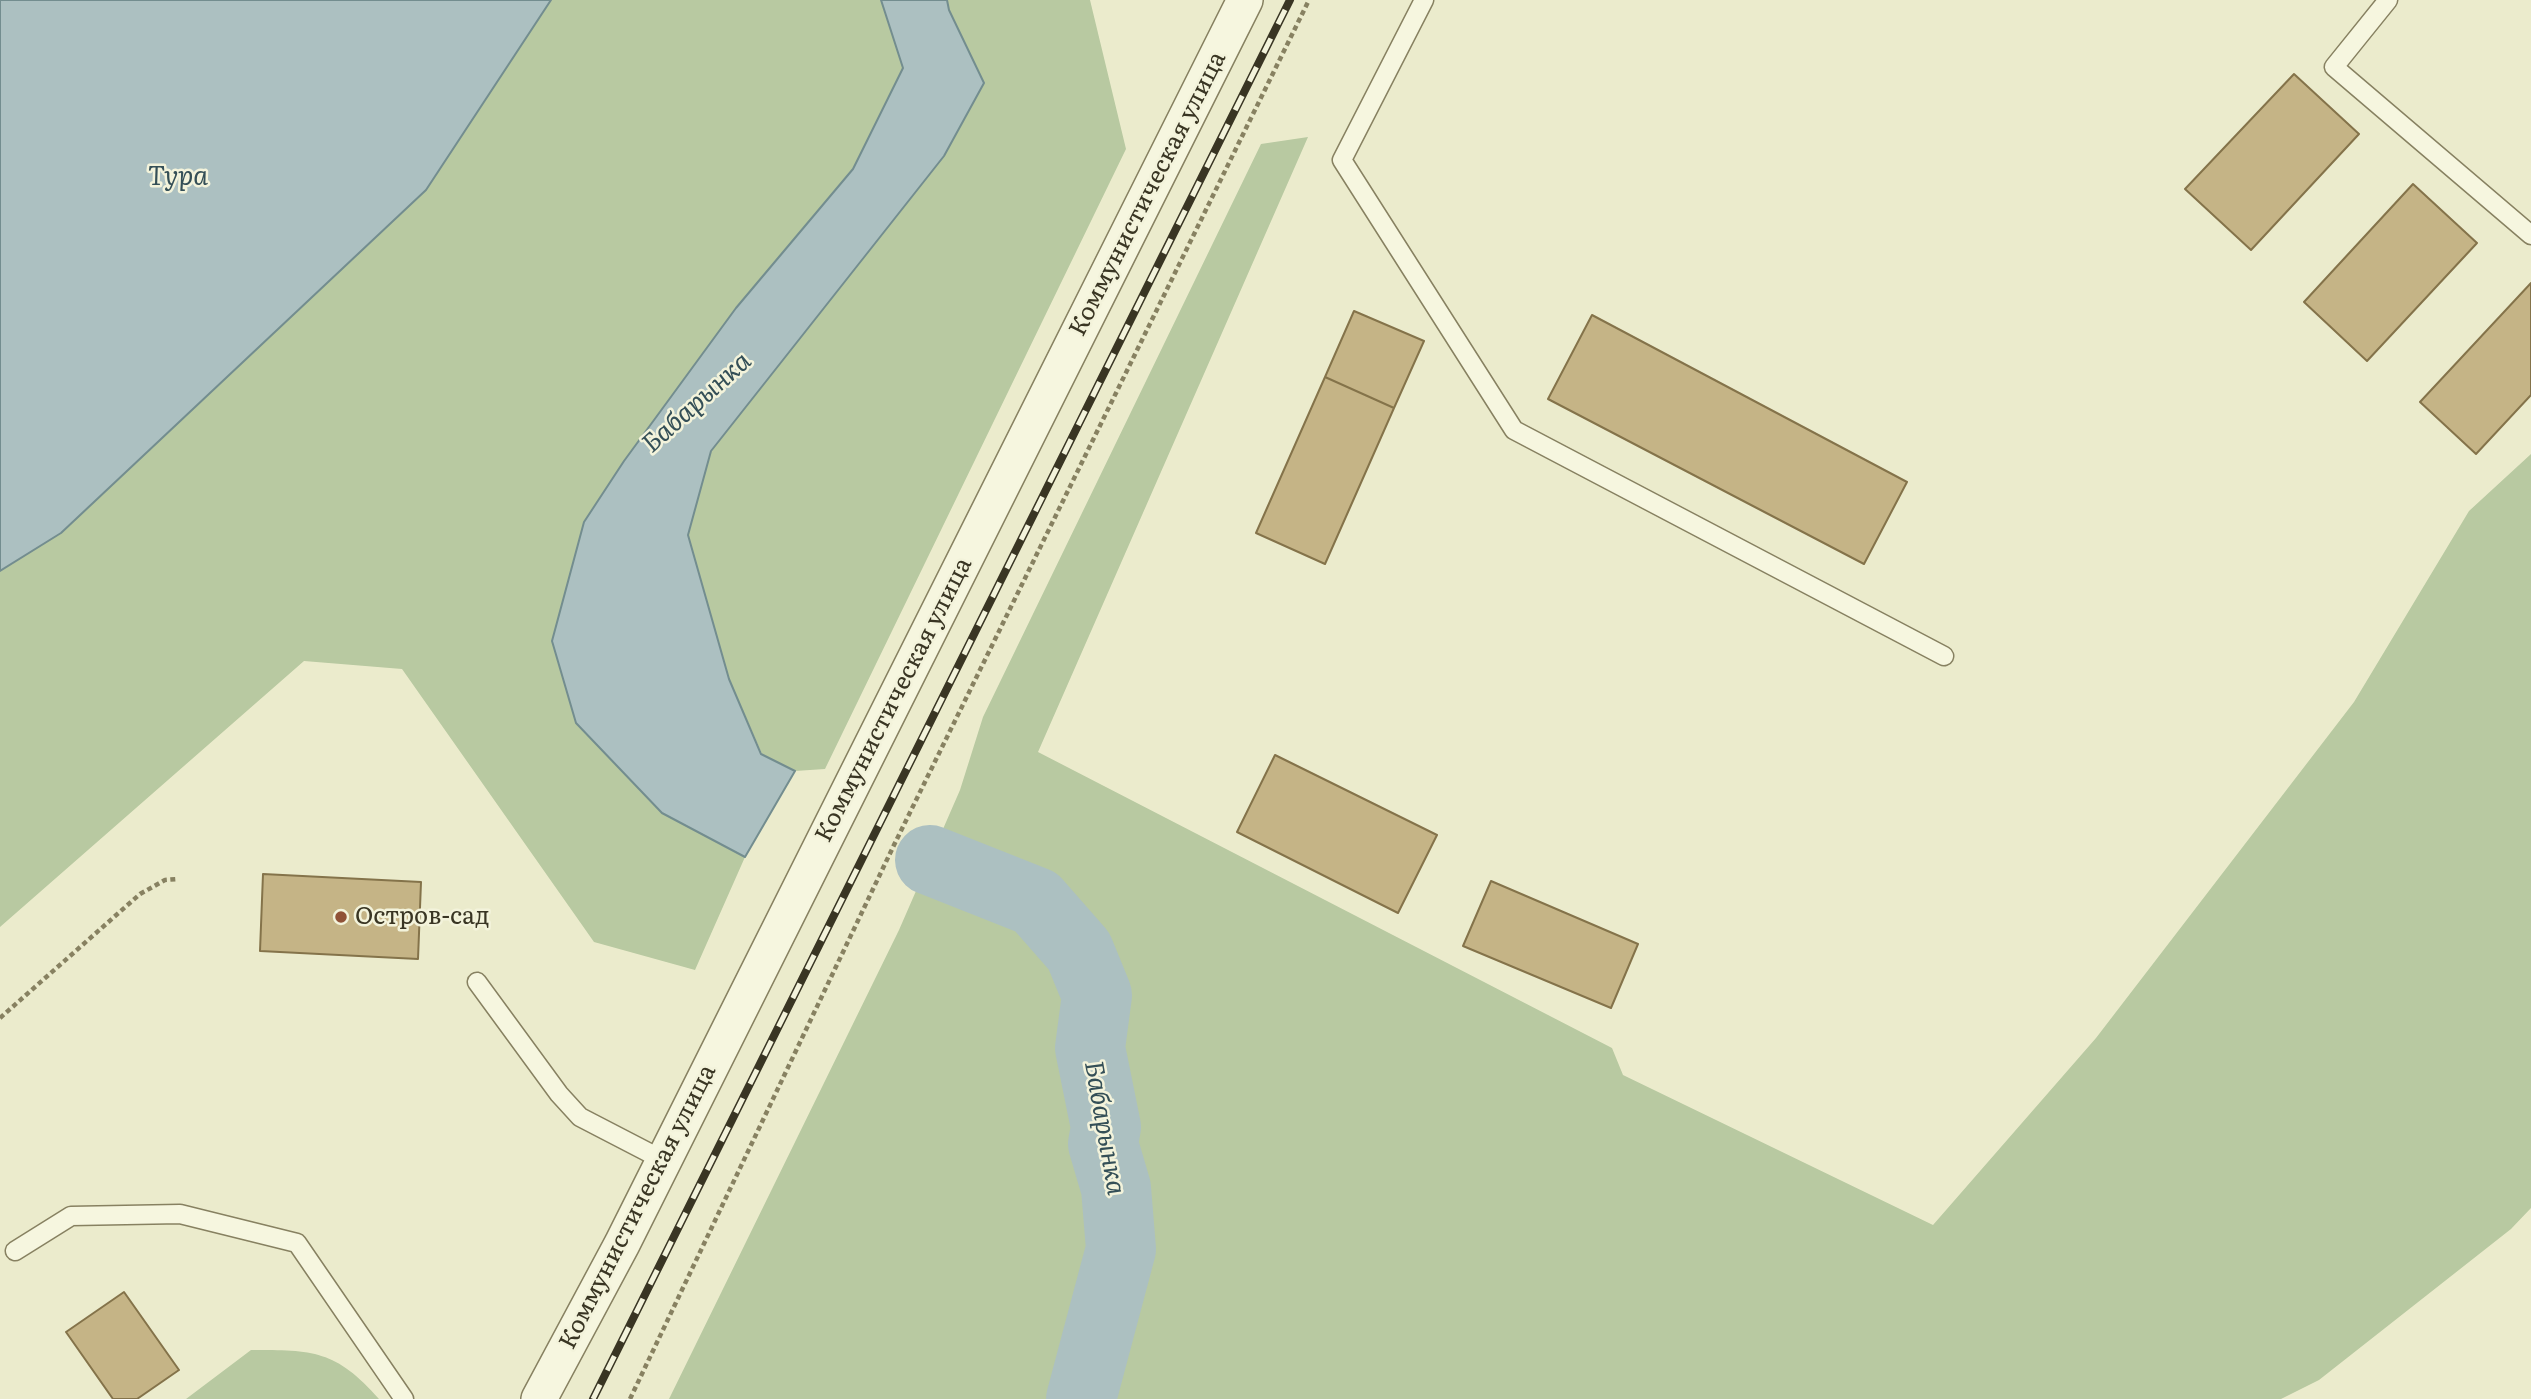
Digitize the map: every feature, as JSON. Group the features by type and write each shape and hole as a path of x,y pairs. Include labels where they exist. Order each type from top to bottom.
{"street":[{"name":"Коммунистическая улица","path":"539,1399 663,1160 1245,0"}],"lane":[{"path":"1424,0 1342,160 1514,430 1944,656"},
{"path":"2388,0 2334,67 2531,235"},
{"path":"477,982 559,1094 580,1116 663,1160"},
{"path":"15,1251 71,1216 180,1214 297,1243 404,1399"}],"path":[{"path":"630,1399 894,845 1309,0"},
{"path":"0,1018 140,894 165,880 177,879"}],"green space":[{"path":"551,0 881,0 903,68 853,169 736,308 624,461 662,813 745,857 695,970 594,942 402,669 304,661 0,927 0,571 61,533 425,190"},
{"path":"947,0 1090,0 1126,149 825,769 795,771 762,754 729,679 688,535 711,451 944,156 984,83 949,10"},
{"path":"1308,137 1038,752 1612,1048 1623,1075 1933,1225 2096,1038 2354,702 2469,511 2531,454 2531,1208 2511,1229 2319,1380 2281,1399 669,1399 899,930 960,790 983,717 1261,144"},
{"path":"251,1350 291,1351 322,1356 350,1371 379,1399 186,1399"}],"water":[{"name":"Тура","path":"0,0 551,0 426,190 61,533 0,571"},
{"path":"881,0 947,0 949,10 984,83 944,156 711,451 688,535 729,679 761,754 795,771 745,857 662,813 576,723 552,641 584,522 624,461 736,308 853,169 903,68"}],"building":[{"path":"2294,74 2359,134 2251,250 2185,189"},
{"path":"2413,184 2477,243 2367,361 2304,302"},
{"path":"2531,283 2531,395 2476,454 2420,402"},
{"path":"1354,311 1424,341 1394,408 1325,377"},
{"path":"1592,315 1907,482 1864,564 1548,399"},
{"path":"1325,377 1394,408 1325,564 1256,533"},
{"path":"1275,755 1437,835 1398,913 1237,832"},
{"name":"Остров-сад","path":"263,874 421,882 418,959 260,951"},
{"path":"1491,881 1638,944 1611,1008 1463,946"},
{"path":"124,1292 179,1370 137,1399 113,1399 66,1332"}],"waterway":[{"name":"Бабарынка","path":"930,860 1036,902 1079,951 1097,995 1090,1048 1106,1127 1103,1144 1116,1188 1121,1249 1081,1399"}],"railway":[{"path":"593,1399 1290,0"}],"place":[{"name":"Остров-сад","path":"341,917"}]}
